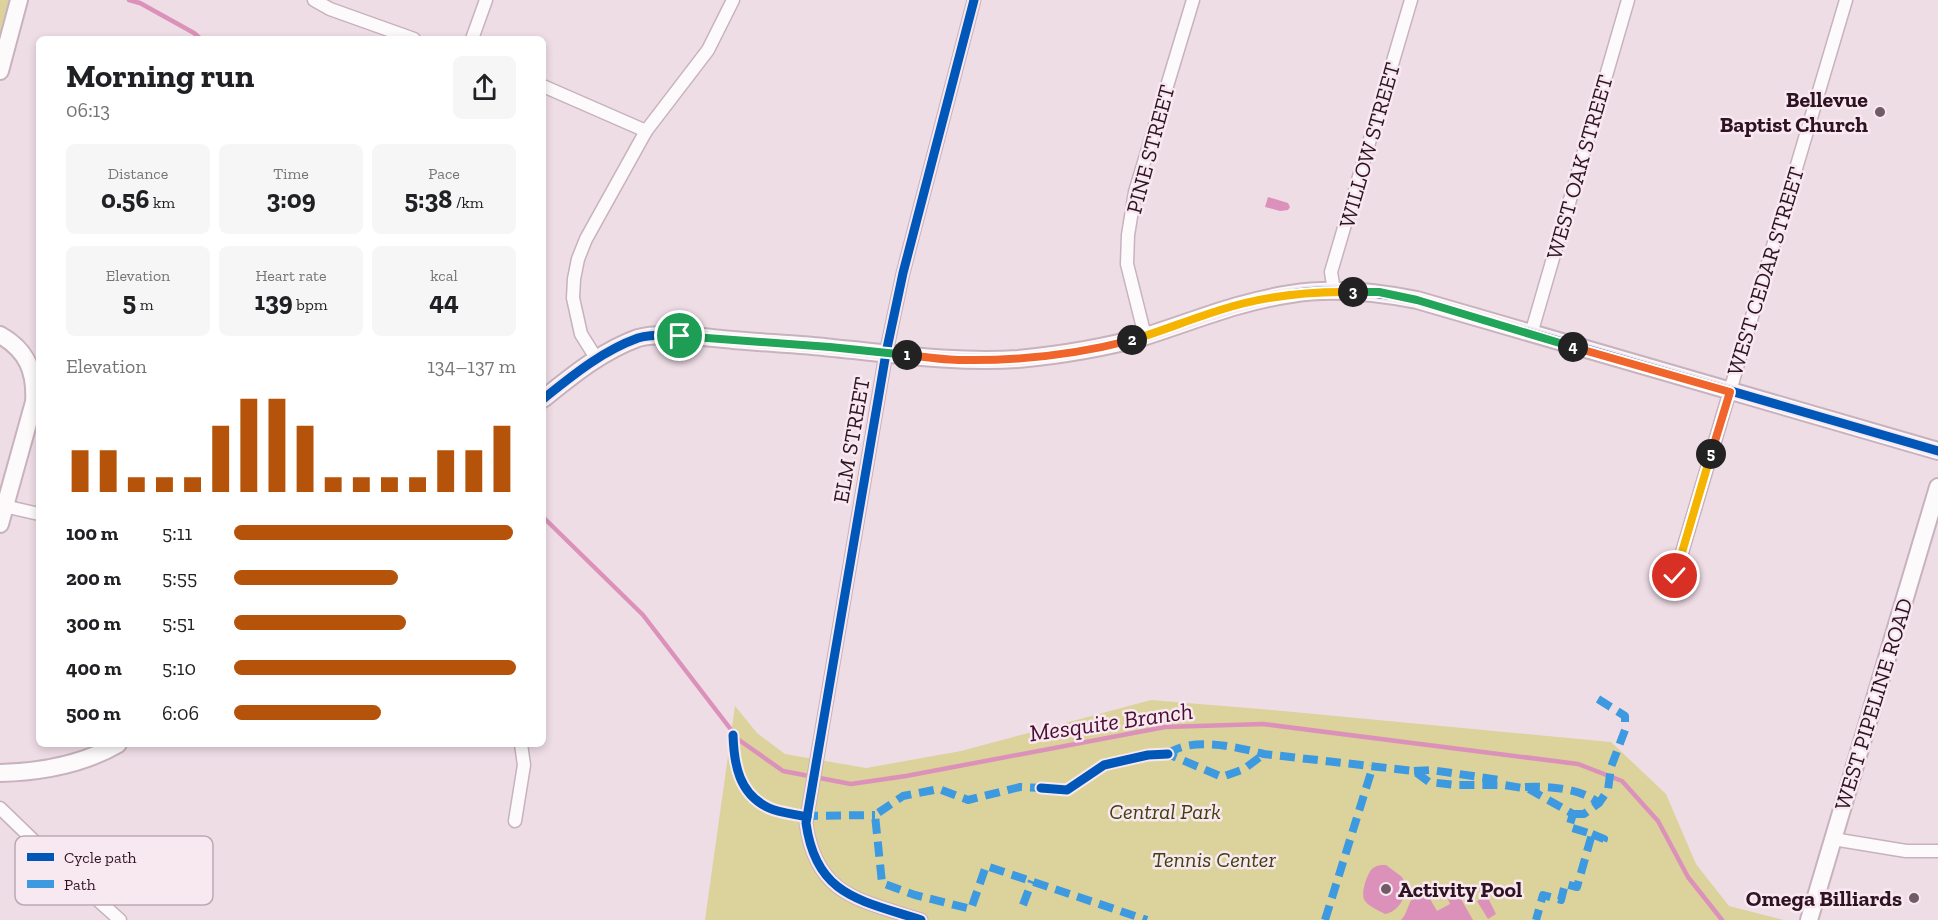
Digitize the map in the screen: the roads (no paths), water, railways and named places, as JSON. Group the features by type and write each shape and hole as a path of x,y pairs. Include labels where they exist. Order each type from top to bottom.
{"street":[{"path":"0,71 19,0"},
{"path":"314,0 330,9 406,36"},
{"path":"473,36 486,0"},
{"path":"596,358 581,334 573,298 578,259 586,238 646,131 708,50 733,0"},
{"name":"ELM STREET","path":"921,920 870,903 845,892 831,882 821,870 814,856 806,823 886,354 903,273 974,0"},
{"name":"PINE STREET","path":"1145,336 1127,264 1128,235 1135,192 1193,0"},
{"name":"WILLOW STREET","path":"1334,291 1331,272 1411,0"},
{"name":"WEST OAK STREET","path":"1531,334 1628,0"},
{"name":"WEST CEDAR STREET","path":"1675,576 1846,0"},
{"path":"546,87 646,131"},
{"path":"546,397 596,358 639,338 652,336 830,347 961,360 1016,359 1051,356 1122,342 1259,299 1293,293 1379,292 1417,300 1938,451"},
{"path":"0,335 10,340 30,366 35,385 34,402 2,506 0,524"},
{"name":"WEST PIPELINE ROAD","path":"1810,917 1938,488"},
{"path":"2,506 36,513"},
{"path":"0,773 24,773 53,768 80,761 111,747"},
{"path":"516,821 524,765 521,747"},
{"path":"0,808 29,836"},
{"path":"1833,839 1906,851 1938,851"},
{"path":"103,905 120,920"}],"waterway":[{"name":"Mesquite Branch","path":"129,0 140,3 198,36"},
{"name":"Mesquite Branch","path":"546,520 643,615 739,740 783,771 851,784 906,776 1165,727 1263,724 1578,764 1622,781 1658,821 1688,877 1722,920"}],"place":[{"name":"Bellevue Baptist Church","path":"1880,112"},
{"name":"Activity Pool","path":"1386,889"},
{"name":"Omega Billiards","path":"1914,898"}],"park label":[{"name":"Central Park","path":"1165,811"},
{"name":"Tennis Center","path":"1214,859"}]}
